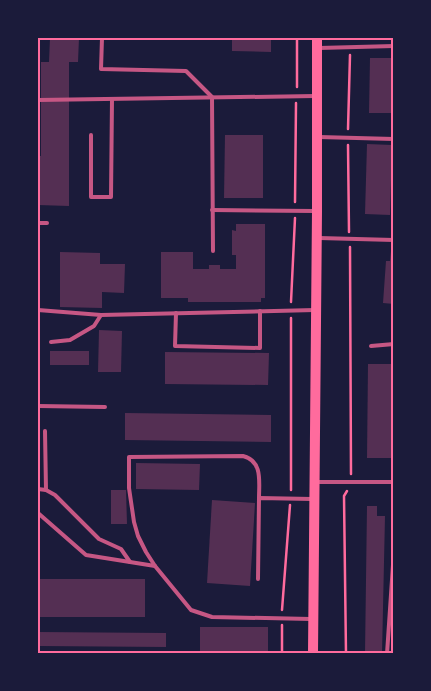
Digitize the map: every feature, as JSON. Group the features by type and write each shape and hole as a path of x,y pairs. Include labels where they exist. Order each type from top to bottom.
{"main road":[{"path":"313,654 317,43"}],"lane":[{"path":"102,38 102,69 186,71 212,97 212,251"},
{"path":"317,43 350,47 394,46"},
{"path":"38,100 317,96"},
{"path":"91,135 91,197 111,197 112,99"},
{"path":"317,137 394,139"},
{"path":"212,210 317,211"},
{"path":"38,223 47,223"},
{"path":"317,238 394,240"},
{"path":"38,310 101,314 316,310"},
{"path":"176,312 175,346 260,348 260,311"},
{"path":"51,342 70,340 94,326 101,314"},
{"path":"371,346 394,344"},
{"path":"38,406 105,407"},
{"path":"45,430 46,490"},
{"path":"258,579 258,471 253,460 244,456 129,457 129,488 138,536 155,566 191,610 212,617 314,619"},
{"path":"315,482 394,482"},
{"path":"38,489 46,490 55,495 100,538 121,548 130,562"},
{"path":"259,498 315,499"},
{"path":"38,513 86,555 155,566"},
{"path":"387,654 394,550"}],"path":[{"path":"282,654 282,618 291,499 291,311 295,211 297,38"},
{"path":"346,654 344,496 351,482 348,138 350,47"}],"building":[{"path":"50,38 79,38 78,62 69,62 69,206 38,205 38,156 41,156 41,62 49,62"},
{"path":"232,38 271,38 271,52 232,51"},
{"path":"370,58 393,58 393,113 369,113"},
{"path":"225,135 263,135 263,198 224,198"},
{"path":"367,144 392,145 390,215 365,214"},
{"path":"236,224 265,224 265,298 261,298 261,302 188,302 188,298 161,298 161,252 193,252 193,269 209,269 209,265 220,265 220,269 236,269 236,255 232,255 232,230 236,231"},
{"path":"391,251 394,251 394,304 383,303 386,261 390,261"},
{"path":"60,252 100,253 100,264 125,264 124,293 102,292 102,308 60,307"},
{"path":"99,330 122,331 121,372 98,372"},
{"path":"50,351 89,351 89,365 50,365"},
{"path":"165,352 269,353 268,385 165,384"},
{"path":"368,364 394,364 394,458 367,458"},
{"path":"125,413 271,415 271,442 125,440"},
{"path":"136,463 200,464 199,490 136,489"},
{"path":"111,490 126,490 127,524 111,524"},
{"path":"212,500 255,503 250,586 207,583"},
{"path":"367,506 377,506 377,516 385,516 382,654 365,654"},
{"path":"38,579 145,579 145,617 38,617"},
{"path":"200,627 268,627 268,654 200,654"},
{"path":"38,632 166,633 166,647 38,646"}]}
